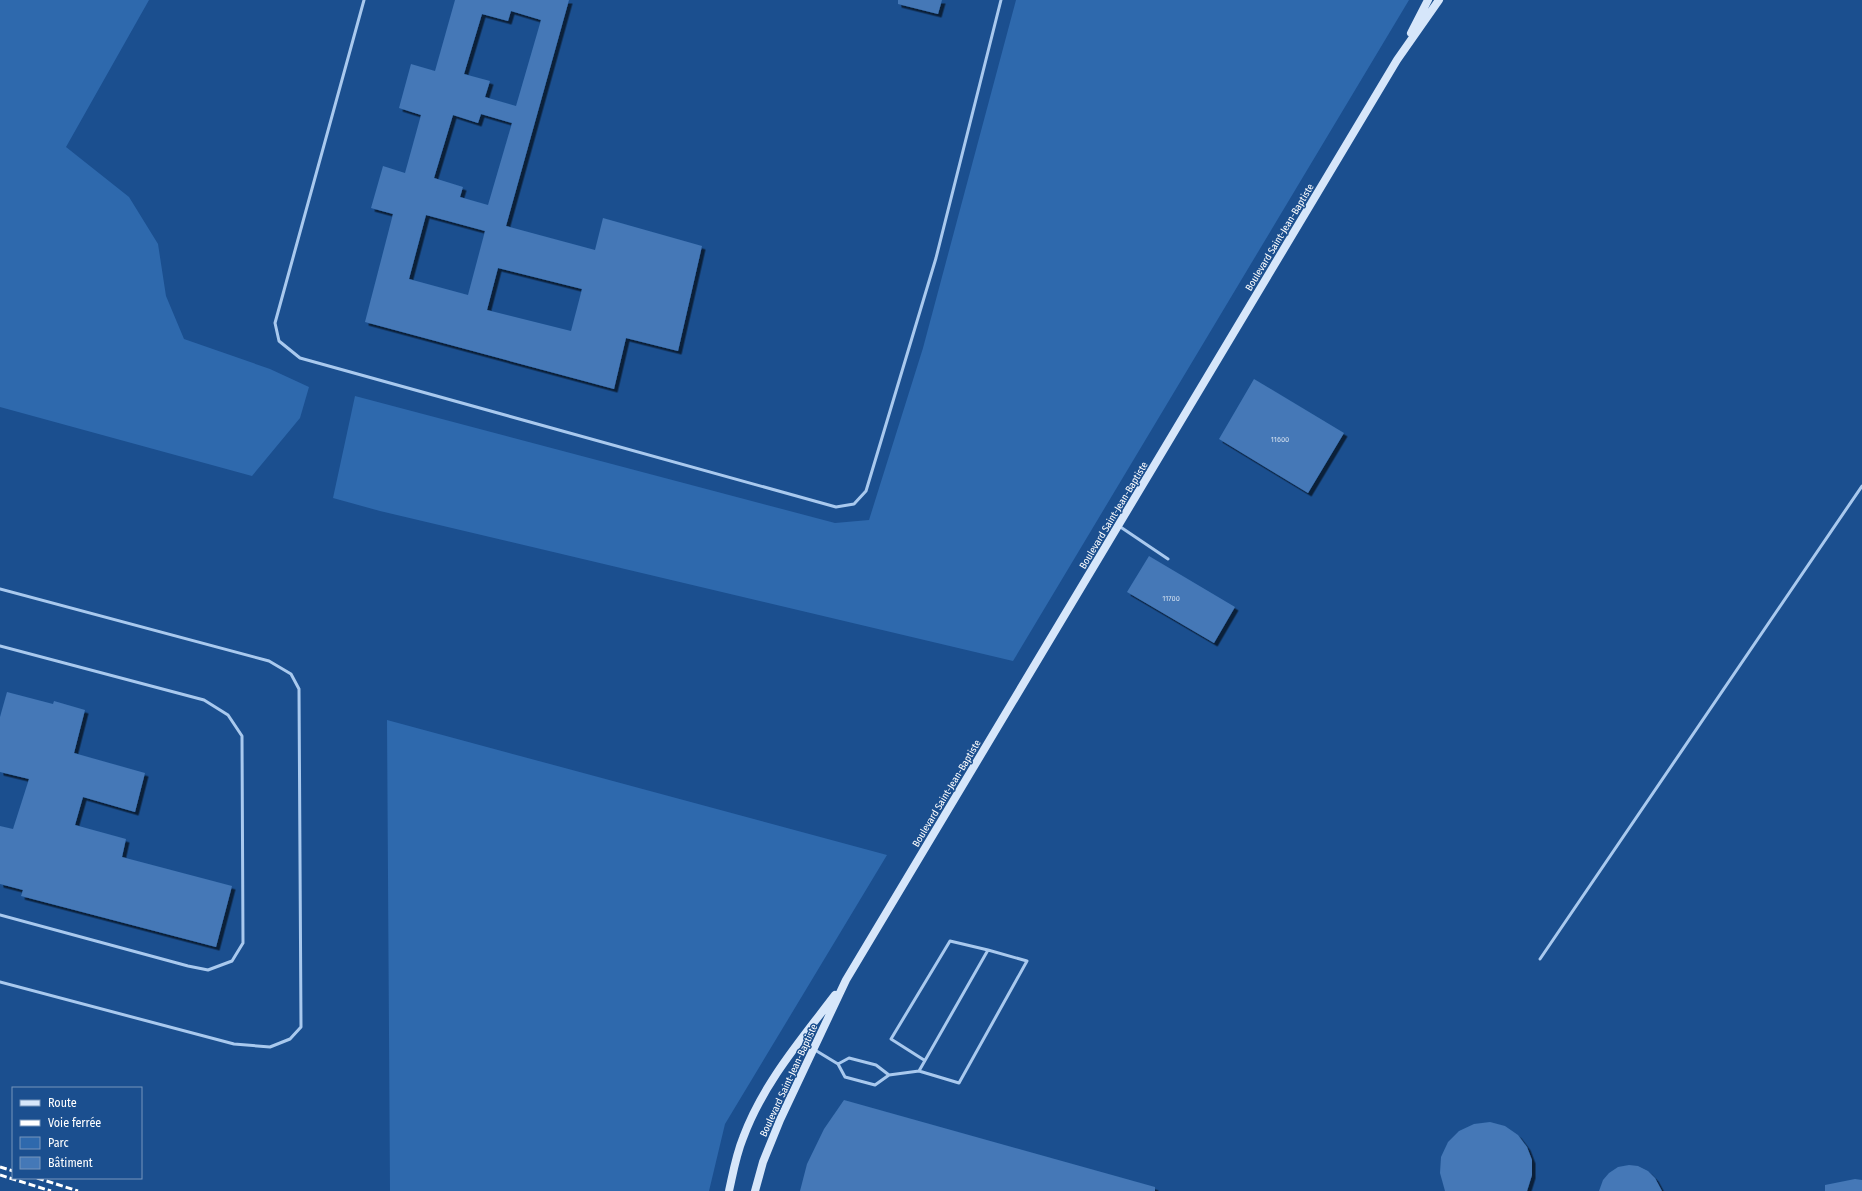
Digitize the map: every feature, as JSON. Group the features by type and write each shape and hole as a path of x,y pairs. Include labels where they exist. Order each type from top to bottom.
{"main road":[{"name":"Boulevard Saint-Jean-Baptiste","path":"755,1191 763,1162 780,1120 846,980 1397,60 1428,0"},
{"name":"Boulevard Saint-Jean-Baptiste","path":"1397,60 1439,0"},
{"name":"Boulevard Saint-Jean-Baptiste","path":"729,1191 742,1139 763,1095 774,1076 846,980"}],"lane":[{"path":"364,0 275,324 279,342 300,358 836,507 854,504 866,491 936,258 1001,0"},
{"path":"1540,959 1862,486"},
{"path":"1118,526 1168,559"},
{"path":"0,588 269,661 291,674 299,689 301,1027 290,1040 270,1047 234,1044 0,982"},
{"path":"0,646 204,700 228,715 242,736 243,943 232,961 208,970 188,966 0,915"},
{"path":"813,1049 838,1064 845,1078 875,1085 888,1075 919,1072 959,1082 1027,961 950,941 891,1039 924,1060"},
{"path":"919,1072 924,1060 988,950"},
{"path":"838,1064 849,1058 876,1065 888,1075"}],"green space":[{"path":"0,0 149,0 66,147 129,197 158,244 166,296 184,339 270,369 309,387 300,418 252,476 0,407"},
{"path":"1016,0 1409,0 1013,661 380,511 333,498 355,396 835,523 869,520 923,348"},
{"path":"387,720 887,855 725,1124 709,1191 390,1191"}],"building":[{"path":"455,0 569,0 506,226 595,250 603,218 702,246 678,351 626,338 614,389 365,322 393,214 371,208 383,166 405,173 421,115 399,108 411,64 435,71","holes":["511,11 541,20 516,106 485,97 490,81 464,74 482,14 508,21","481,114 512,123 488,205 460,197 463,187 434,178 453,115 478,123","426,215 485,231 468,295 409,279","498,268 582,289 571,331 487,310"]},
{"path":"898,0 942,0 938,14 898,4"},
{"path":"1254,379 1344,433 1308,493 1219,439"},
{"path":"1149,556 1235,607 1214,643 1127,592"},
{"path":"7,692 53,704 54,701 85,710 74,753 145,773 135,812 83,797 75,825 126,839 122,857 232,886 216,947 21,896 23,890 0,884 0,826 13,829 29,779 0,772 0,717"},
{"path":"844,1100 1155,1187 1155,1191 800,1191 807,1164 824,1129"},
{"path":"1490,1122 1505,1126 1518,1135 1527,1147 1532,1160 1532,1175 1527,1191 1445,1191 1440,1173 1441,1157 1448,1142 1459,1131 1474,1124"},
{"path":"1629,1165 1638,1166 1648,1171 1655,1178 1662,1191 1599,1191 1603,1180 1609,1173 1618,1167"},
{"path":"1855,1179 1862,1180 1862,1191 1825,1191 1825,1185"}],"railway":[{"path":"0,1167 12,1171"},
{"path":"0,1175 12,1179"},
{"path":"13,1179 51,1191"},
{"path":"40,1179 78,1191"}]}
